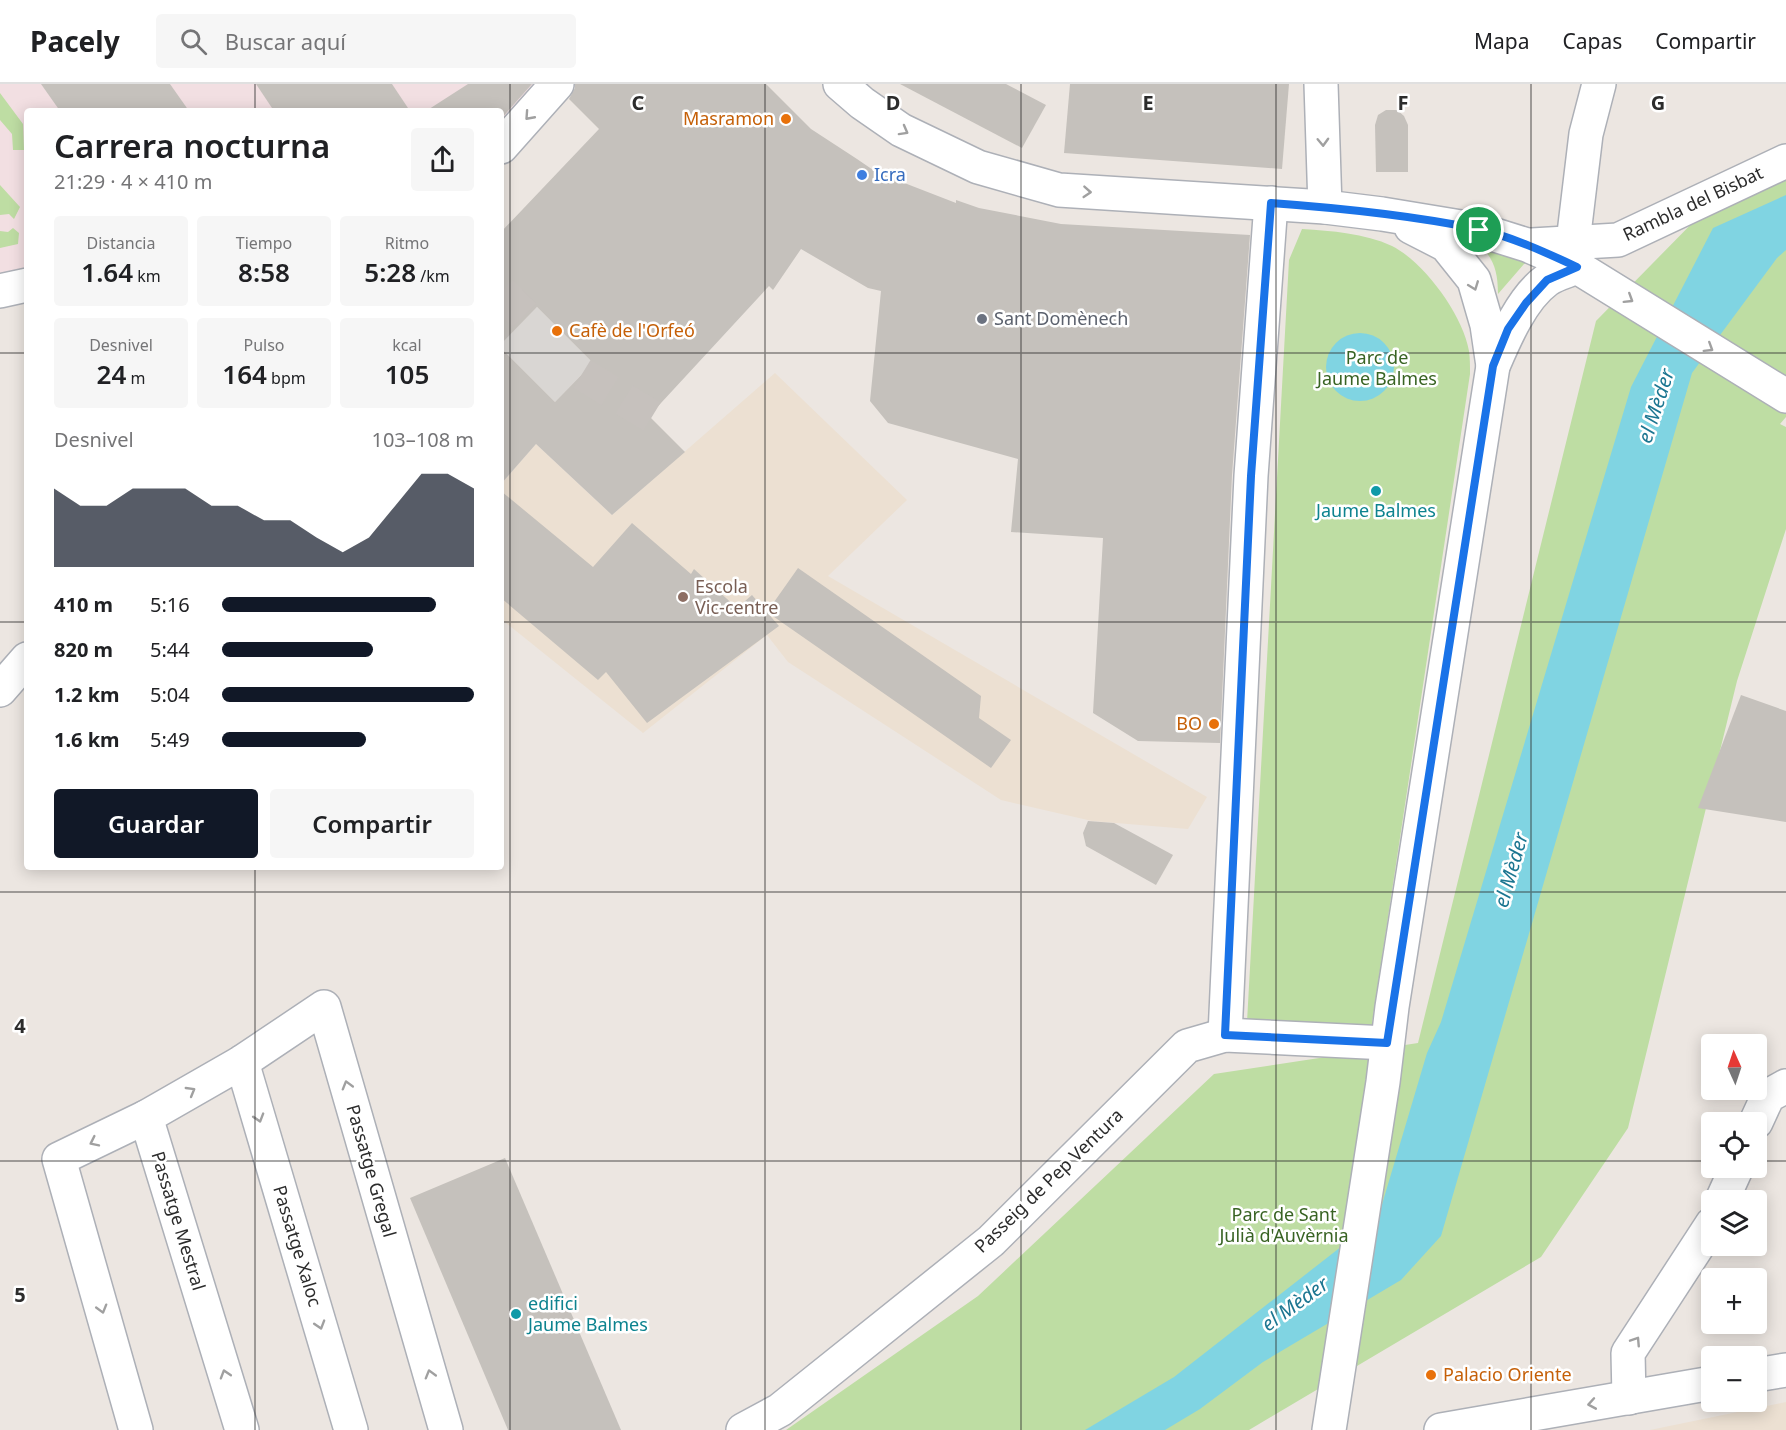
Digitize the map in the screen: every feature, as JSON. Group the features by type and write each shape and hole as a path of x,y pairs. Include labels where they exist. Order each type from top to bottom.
{"street":[{"path":"504,144 557,84"},
{"path":"840,84 862,104 901,130 978,168 1059,190 1326,207 1382,214 1446,245 1473,280 1487,325 1493,366"},
{"path":"1321,84 1326,207"},
{"path":"1583,263 1586,134 1599,84"},
{"name":"Rambla del Bisbat","path":"1382,214 1479,230 1583,263 1618,240 1786,161"},
{"path":"1225,1035 1251,476 1271,203"},
{"path":"1583,263 1660,317 1786,396"},
{"path":"1330,1420 1493,366 1508,329 1526,303 1547,280 1583,263"},
{"path":"0,291 24,286"},
{"path":"0,690 24,662"},
{"name":"Passatge Gregal","path":"242,1062 324,1007 446,1430"},
{"name":"Passeig de Pep Ventura","path":"743,1430 780,1410 991,1241 1187,1046 1225,1035 1387,1043"},
{"path":"136,1430 59,1159 146,1117 242,1062"},
{"name":"Passatge Xaloc","path":"242,1062 351,1430"},
{"path":"1761,1112 1768,1096 1786,1086"},
{"name":"Passatge Mestral","path":"146,1117 242,1430"},
{"path":"1629,1398 1629,1353 1701,1241"},
{"path":"1767,1373 1786,1370"},
{"path":"1441,1430 1701,1385"}],"shaded area":[{"path":"0,84 549,84 504,131 504,108 24,108 24,271 0,277"},
{"path":"537,307 593,363 555,402 504,351 504,340"},
{"name":"Escola Vic-centre","path":"775,373 907,500 828,576 1207,797 1188,829 1092,821 1001,800 788,662 767,635 643,733 504,621 504,481 536,444 612,515"},
{"path":"1786,1402 1786,1430 1650,1430 1737,1412 1767,1412 1767,1406"}],"green space":[{"path":"0,93 23,124 24,150 13,150 12,134 0,120"},
{"name":"Parc de Sant Julià d'Auvèrnia","path":"1786,168 1786,417 1780,424 1786,427 1786,529 1737,681 1628,1128 1541,1257 1249,1430 786,1430 978,1296 1214,1074 1418,1043 1596,321 1708,207"},
{"path":"0,185 20,207 14,219 9,214 0,215"},
{"path":"13,228 19,233 18,244 0,248 0,231 8,232"},
{"name":"Parc de Jaume Balmes","path":"1302,229 1359,235 1392,246 1404,254 1429,277 1450,306 1465,337 1470,356 1470,374 1371,1030 1247,1022 1289,260"},
{"path":"1473,238 1534,258 1524,264 1498,294 1497,276 1493,263"}],"water":[{"name":"el Mèder","path":"1786,195 1786,250 1777,258 1692,373 1441,1236 1401,1280 1263,1362 1200,1409 1165,1430 1085,1430 1174,1377 1378,1218 1427,1053 1441,1022 1631,387 1713,228"},
{"path":"1353,333 1367,333 1379,338 1389,348 1394,367 1389,386 1379,396 1367,401 1353,401 1341,396 1331,386 1326,374 1326,360 1331,348 1341,338"}],"building":[{"path":"41,84 170,84 187,108 58,108"},
{"path":"256,84 392,84 408,108 272,108"},
{"path":"468,84 532,84 504,116 504,108 431,108"},
{"path":"575,84 766,84 811,129 876,172 956,203 956,200 979,208 1061,224 1250,235 1232,475 1220,743 1138,741 1093,713 1103,538 1011,532 1018,459 888,423 870,401 881,291 868,288 801,249 773,290 769,286 649,416 685,452 612,515 536,444 504,481 504,351 555,402 593,363 537,307 504,341 504,229 599,129 569,99"},
{"path":"900,84 1006,84 1046,105 1022,148"},
{"path":"1070,84 1289,84 1282,169 1064,153"},
{"path":"1386,110 1397,110 1404,116 1408,125 1408,172 1376,172 1375,125 1378,115"},
{"path":"504,493 593,567 632,523 691,574 694,569 737,608 752,595 779,626 647,723 606,672 598,680 504,601"},
{"path":"798,568 981,696 979,718 1011,740 991,768 767,612"},
{"path":"1741,695 1786,711 1786,822 1698,808"},
{"path":"1088,821 1114,823 1173,855 1156,885 1086,846 1083,833"},
{"name":"edifici Jaume Balmes","path":"505,1158 621,1430 508,1430 410,1198"}],"tunnel":[{"path":"504,295 527,318"},
{"path":"582,374 656,419"}],"place":[{"name":"Masramon","path":"786,119"},
{"name":"Icra","path":"862,175"},
{"name":"Sant Domènech","path":"982,319"},
{"name":"Cafè de l'Orfeó","path":"557,331"},
{"name":"Jaume Balmes","path":"1376,491"},
{"name":"Escola Vic-centre","path":"683,597"},
{"name":"BO","path":"1214,724"},
{"name":"edifici Jaume Balmes","path":"516,1314"},
{"name":"Palacio Oriente","path":"1431,1375"}],"route":[{"path":"1271,203 1382,214 1479,230 1527,245 1577,267 1547,280 1526,303 1508,329 1493,366 1387,1043 1225,1035 1251,476 1271,203"}]}
